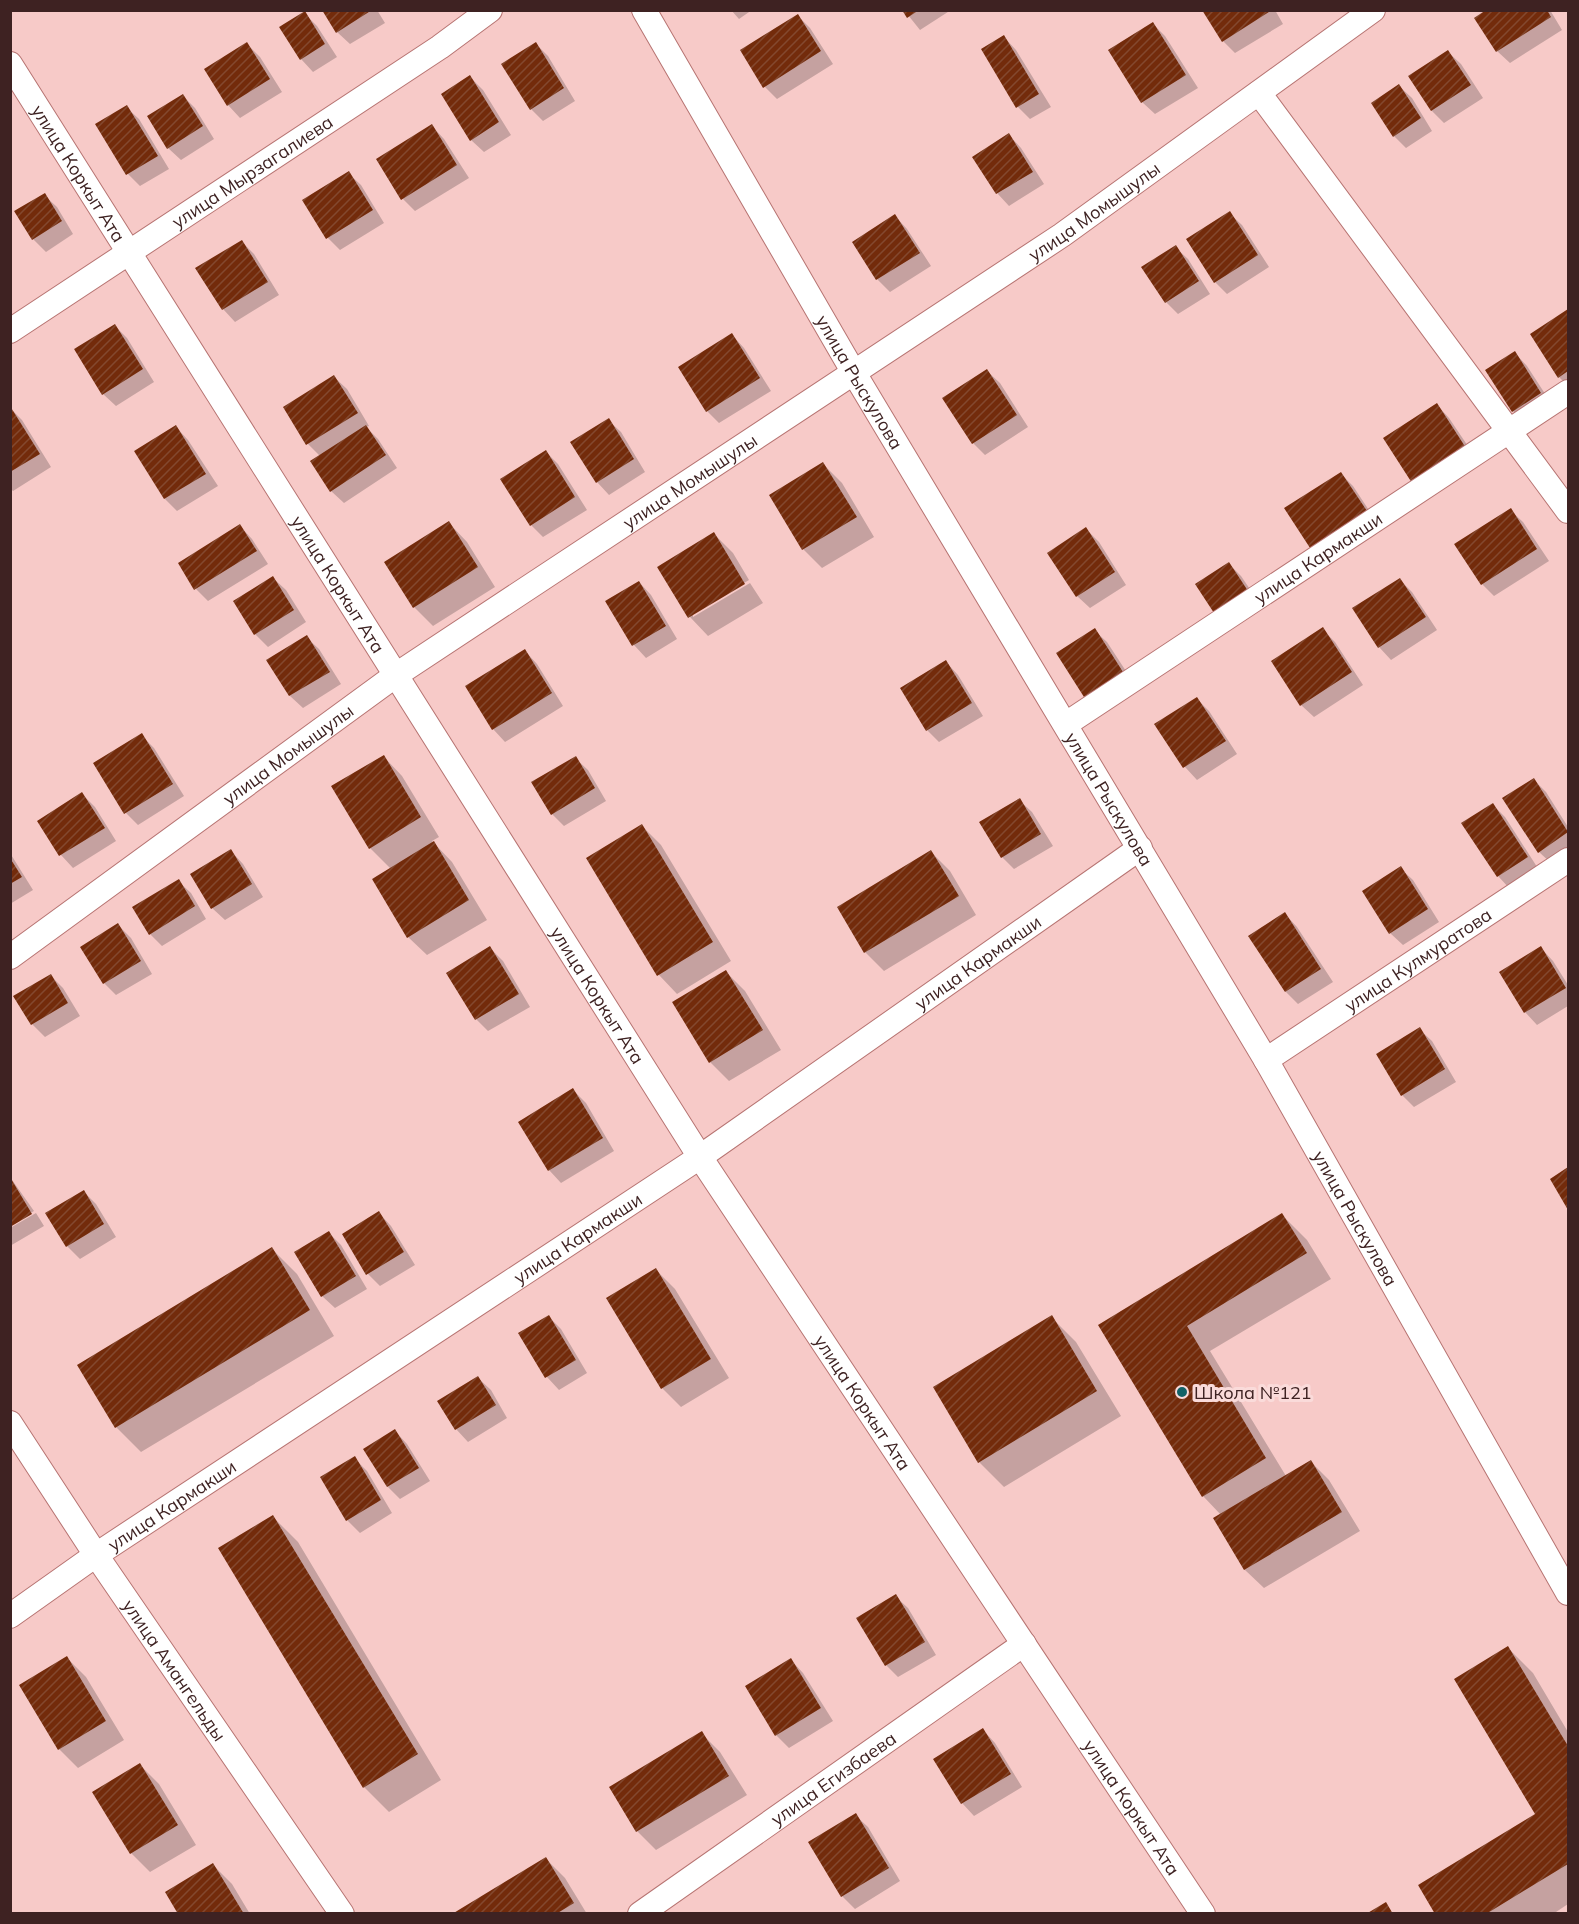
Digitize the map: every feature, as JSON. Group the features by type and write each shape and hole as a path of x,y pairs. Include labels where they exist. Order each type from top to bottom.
{"street":[{"name":"улица Мырзагалиева","path":"10,331 129,250 440,47 490,10"},
{"name":"улица Рыскулова","path":"644,10 854,373 1266,1060 1569,1593"},
{"name":"улица Момышулы","path":"10,957 396,675 1062,235 1373,10"},
{"name":"улица Коркыт Ата","path":"10,64 700,1157 1203,1914"},
{"path":"1259,93 1569,511"},
{"name":"улица Кармакши","path":"1066,724 1569,392"},
{"name":"улица Кармакши","path":"10,1617 96,1555 700,1157 1140,848"},
{"name":"улица Кулмуратова","path":"1266,1060 1569,860"},
{"name":"улица Амангельды","path":"10,1423 96,1555 342,1914"},
{"name":"улица Егизбаева","path":"640,1914 1024,1644"}],"building":[{"path":"322,10 372,10 336,33"},
{"path":"902,10 919,10 907,18"},
{"path":"1202,10 1272,10 1222,42"},
{"path":"1486,10 1547,10 1551,17 1496,52 1474,18"},
{"path":"305,11 325,44 300,60 279,27"},
{"path":"798,14 821,51 763,88 740,50"},
{"path":"1153,22 1186,75 1141,103 1108,50"},
{"path":"1004,35 1039,94 1016,108 981,49"},
{"path":"247,42 270,79 227,106 204,69"},
{"path":"536,42 564,88 530,110 501,64"},
{"path":"1448,50 1471,85 1431,111 1408,76"},
{"path":"470,75 499,122 470,141 441,94"},
{"path":"1399,84 1421,118 1393,137 1371,103"},
{"path":"183,94 203,126 167,149 147,116"},
{"path":"127,105 158,156 126,175 95,124"},
{"path":"432,124 457,165 401,200 376,159"},
{"path":"1009,133 1033,172 996,194 972,157"},
{"path":"349,171 373,210 326,239 302,200"},
{"path":"45,193 62,221 32,240 14,211"},
{"path":"1230,211 1258,255 1214,283 1186,239"},
{"path":"895,214 920,253 876,280 852,242"},
{"path":"242,240 268,282 222,310 195,268"},
{"path":"1176,245 1199,281 1165,303 1141,267"},
{"path":"1568,309 1568,371 1558,378 1530,334"},
{"path":"115,324 143,369 102,395 74,349"},
{"path":"732,333 760,378 706,412 678,367"},
{"path":"1515,351 1541,393 1512,412 1485,370"},
{"path":"987,369 1017,415 972,444 942,398"},
{"path":"334,375 358,413 306,445 283,407"},
{"path":"1437,403 1466,448 1412,483 1383,438"},
{"path":"10,406 40,454 10,472"},
{"path":"609,418 634,459 596,483 570,442"},
{"path":"176,425 206,474 164,499 134,451"},
{"path":"366,425 386,455 330,492 310,461"},
{"path":"546,450 575,497 530,526 500,479"},
{"path":"823,462 857,517 802,550 769,495"},
{"path":"1341,472 1369,514 1312,551 1284,508"},
{"path":"1511,508 1537,549 1481,585 1454,544"},
{"path":"449,521 478,567 413,608 384,562"},
{"path":"240,524 257,551 194,590 178,563"},
{"path":"1086,527 1115,572 1076,597 1047,553"},
{"path":"714,532 745,584 688,618 657,567"},
{"path":"1229,562 1248,591 1214,613 1195,584"},
{"path":"273,576 294,610 254,635 233,601"},
{"path":"1400,578 1426,617 1378,648 1352,608"},
{"path":"639,581 666,626 632,646 605,601"},
{"path":"1323,627 1352,672 1300,706 1271,661"},
{"path":"1095,628 1123,672 1084,697 1056,653"},
{"path":"307,635 330,672 289,696 266,660"},
{"path":"525,649 552,693 492,730 465,686"},
{"path":"946,660 972,703 926,731 900,688"},
{"path":"1197,697 1226,741 1183,768 1154,724"},
{"path":"142,733 173,784 124,814 93,763"},
{"path":"384,755 421,817 369,849 331,786"},
{"path":"576,756 595,788 551,815 531,782"},
{"path":"1534,778 1568,832 1538,853 1502,798"},
{"path":"82,792 105,828 59,856 37,821"},
{"path":"1020,798 1041,834 1001,858 979,822"},
{"path":"1493,803 1528,857 1497,877 1461,823"},
{"path":"642,824 713,942 657,976 586,858"},
{"path":"434,841 469,900 407,938 372,879"},
{"path":"231,849 252,884 211,909 190,874"},
{"path":"931,850 959,896 864,953 837,907"},
{"path":"10,858 22,877 10,884"},
{"path":"1401,866 1428,909 1389,934 1362,891"},
{"path":"179,879 195,906 149,935 132,907"},
{"path":"1285,912 1321,969 1285,992 1248,936"},
{"path":"118,923 141,961 103,984 80,947"},
{"path":"490,946 519,994 475,1020 446,973"},
{"path":"1541,946 1566,988 1524,1013 1499,972"},
{"path":"726,970 763,1030 709,1063 672,1002"},
{"path":"51,974 68,1003 31,1025 13,996"},
{"path":"1420,1027 1445,1069 1401,1096 1376,1054"},
{"path":"573,1088 603,1138 548,1171 518,1122"},
{"path":"1568,1167 1568,1210 1550,1179"},
{"path":"10,1177 32,1214 10,1227"},
{"path":"84,1190 104,1224 66,1247 45,1213"},
{"path":"379,1211 404,1252 366,1275 342,1234"},
{"name":"Школа №121","path":"1282,1213 1307,1253 1187,1326 1266,1458 1202,1497 1098,1325"},
{"path":"329,1231 356,1276 321,1297 294,1252"},
{"path":"272,1247 310,1310 115,1428 77,1365"},
{"path":"656,1268 711,1359 661,1389 606,1298"},
{"path":"549,1315 576,1360 545,1378 518,1333"},
{"path":"1052,1315 1097,1391 978,1463 933,1387"},
{"path":"478,1376 496,1405 455,1430 437,1401"},
{"path":"395,1429 419,1468 387,1487 363,1449"},
{"path":"355,1456 381,1500 346,1521 320,1477"},
{"path":"1311,1460 1342,1512 1244,1570 1213,1518"},
{"path":"273,1515 418,1754 363,1788 218,1548"},
{"path":"896,1594 925,1642 885,1666 856,1618"},
{"path":"1508,1646 1568,1746 1568,1864 1486,1914 1435,1914 1418,1885 1535,1814 1454,1679"},
{"path":"67,1656 106,1721 58,1750 19,1685"},
{"path":"791,1658 821,1708 775,1736 745,1686"},
{"path":"983,1728 1011,1774 961,1804 933,1759"},
{"path":"702,1731 729,1776 636,1832 609,1787"},
{"path":"140,1763 178,1825 130,1854 92,1792"},
{"path":"856,1813 889,1868 841,1897 808,1842"},
{"path":"546,1857 574,1903 556,1914 452,1914"},
{"path":"213,1863 244,1914 178,1914 165,1892"},
{"path":"1386,1902 1393,1914 1366,1914"}],"place":[{"name":"Школа №121","path":"1182,1392"}]}
